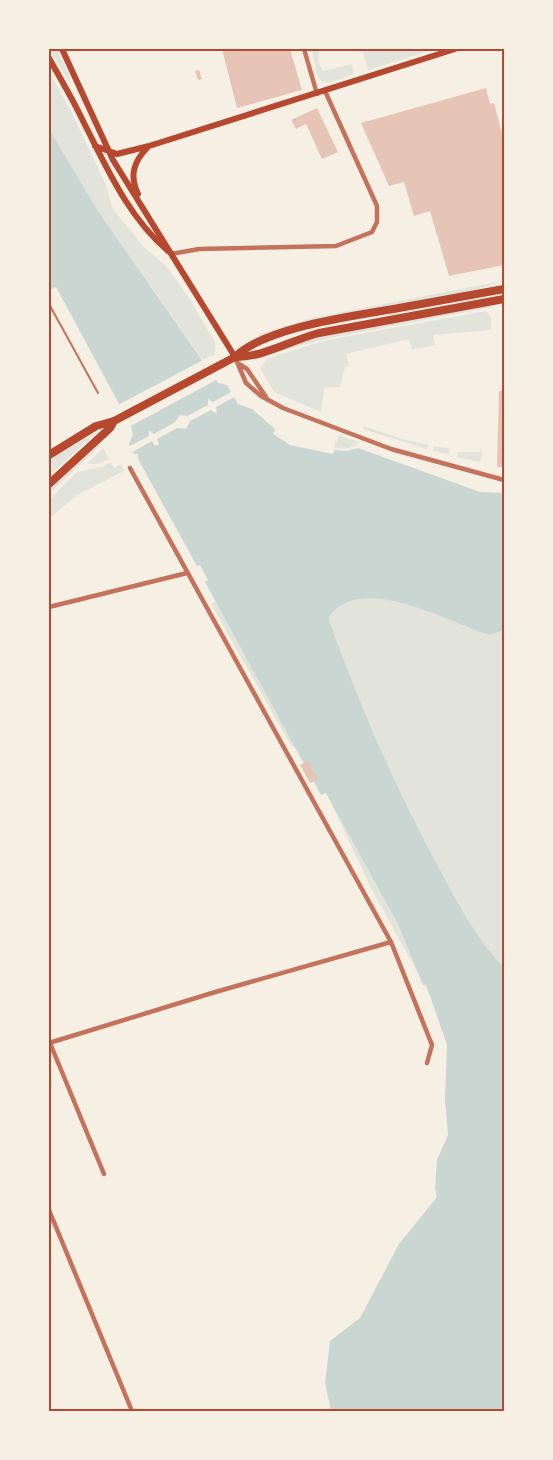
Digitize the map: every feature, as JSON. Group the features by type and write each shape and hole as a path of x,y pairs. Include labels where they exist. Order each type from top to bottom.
{"highway":[{"path":"237,361 244,349 293,330 504,289"},
{"path":"49,455 96,426 114,421 216,367 249,358 297,339 318,333 504,299"},
{"path":"49,484 110,428 114,421"}],"main road":[{"path":"62,49 108,151 237,361"},
{"path":"95,146 117,154 149,146 455,49"},
{"path":"49,58 77,107 111,178 132,211 157,241 171,254"},
{"path":"145,211 132,177 138,158 149,146"}],"street":[{"path":"304,49 317,94"},
{"path":"171,254 199,249 336,246 372,232 377,222 377,206 325,91"},
{"path":"237,361 246,383 268,401 371,442 504,480"},
{"path":"237,361 247,369 268,401"},
{"path":"130,468 391,942 432,1046 426,1063"},
{"path":"49,607 187,573"},
{"path":"104,1174 50,1043 212,993 391,942"},
{"path":"49,1210 132,1411"}],"lane":[{"path":"49,304 98,394"}],"shaded area":[{"path":"49,49 57,49 69,75 70,83"},
{"path":"312,49 319,49 318,61 323,71 351,64 354,74 330,83 322,82 316,72"},
{"path":"362,49 436,49 368,70"},
{"path":"49,71 71,111 105,183 113,209 144,247 166,266 187,295 215,342 215,354 203,360 98,211 49,129"},
{"path":"49,129 98,211 218,383 227,385 238,404 252,409 275,429 273,434 290,445 333,454 334,450 346,451 358,448 480,492 504,493 504,630 490,635 415,607 374,598 356,600 340,606 330,615 329,620 376,740 418,828 465,915 483,942 504,968 504,1411 331,1411 325,1383 330,1341 360,1318 399,1244 437,1197 435,1189 437,1160 448,1135 445,1100 447,1045 426,984 423,985 398,924 326,793 321,795 205,582 208,580 200,565 197,566 138,459 138,454 134,454 129,444 133,434 131,426 56,287 49,290"},
{"path":"502,281 480,289 314,320 258,338 258,335 311,318"},
{"path":"493,305 493,307 330,338 265,355 319,337"},
{"path":"486,311 491,317 491,330 433,335 435,345 412,350 409,339 346,354 349,366 345,367 340,387 324,388 321,412 274,392 260,368 266,361 265,359 327,340"},
{"path":"364,426 402,439 429,445 427,449 363,429"},
{"path":"100,430 95,434 49,476 49,459"},
{"path":"339,435 358,442 357,445 346,449 334,448 335,441 337,442"},
{"path":"106,437 97,449 49,494 49,490"},
{"path":"434,446 450,449 449,454 433,451"},
{"path":"103,448 109,459 98,464 87,464"},
{"path":"481,448 480,462 457,457 459,452 480,452"},
{"path":"111,462 114,468 121,464 124,471 77,495 49,519 49,500 77,472 101,467"},
{"path":"388,496 504,525 504,1411 435,1201 466,1061 371,888 326,792 294,746 292,747 211,604"}],"pier":[{"path":"205,359 218,379 129,427 118,405"},
{"path":"233,391 236,396 216,407 217,414 211,410 190,421 186,429 177,428 157,439 159,444 155,446 152,441 131,453 128,447 149,436 149,430 154,434 175,422 180,415 187,416 208,405 208,399 213,402"}],"building":[{"path":"222,49 290,49 302,90 237,108"},
{"path":"199,70 202,79 198,80 195,71"},
{"path":"486,88 490,104 494,103 504,141 504,265 449,276 430,211 414,216 404,182 389,186 361,123"},
{"path":"317,108 338,152 322,159 306,124 296,129 291,120"},
{"path":"499,391 504,391 504,467 497,467"},
{"path":"308,761 318,779 310,783 300,765"}]}
